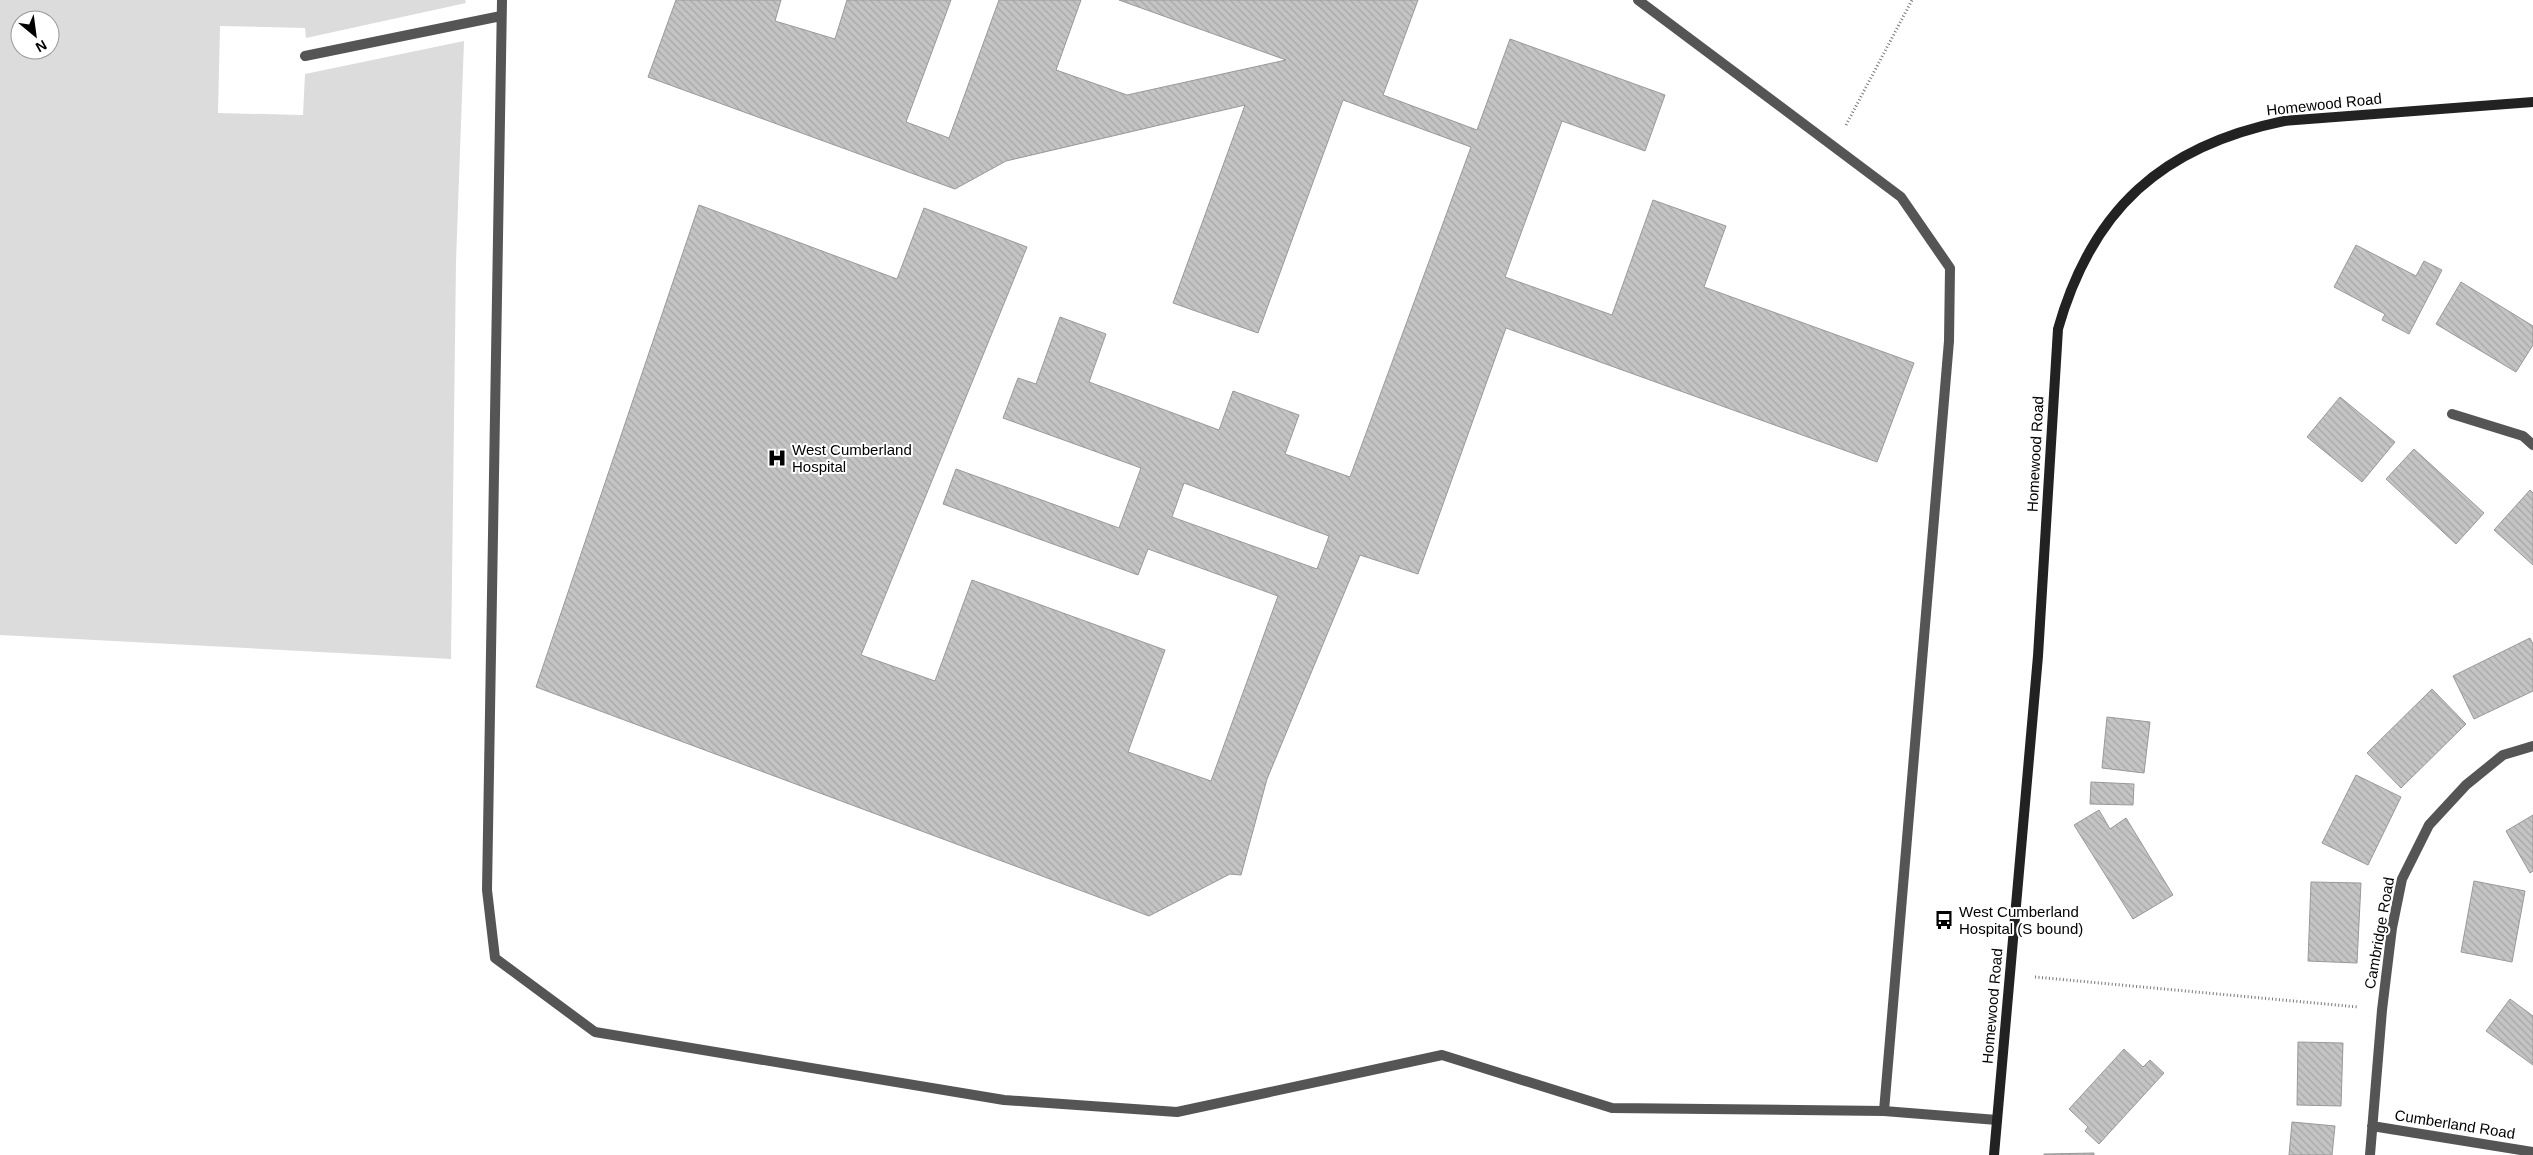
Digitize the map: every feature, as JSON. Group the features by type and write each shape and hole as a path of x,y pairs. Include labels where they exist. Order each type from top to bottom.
{"street":[{"path":"502,0 487,890 496,958 595,1032 1004,1100 1177,1112 1442,1055 1612,1108 1884,1111 1997,1120"},
{"path":"1638,0 1901,197 1950,268 1950,341 1884,1111"},
{"path":"305,56 501,16"},
{"name":"Homewood Road","path":"1994,1155 2038,656 2058,329 2068,294 2083,261 2102,230 2125,201 2152,177 2174,161 2214,140 2248,128 2284,120 2533,102"},
{"path":"2452,414 2524,436 2533,445"},
{"name":"Cambridge Road","path":"2370,1155 2382,1010 2392,928 2402,879 2429,825 2466,785 2503,755 2533,746"},
{"name":"Cumberland Road","path":"2372,1126 2533,1152"}],"path":[{"path":"1834,147 1912,0"},
{"path":"2010,974 2382,1010"}],"shaded area":[{"path":"0,0 465,0 466,3 306,38 305,28 220,26 218,113 303,115 305,74 464,41 456,262 451,659 0,635"}],"building":[{"name":"West Cumberland Hospital","path":"676,0 781,0 775,21 835,39 847,0 951,0 906,122 949,138 999,0 1081,0 1056,70 1127,95 1286,60 1119,0 1418,0 1383,95 1477,130 1510,39 1665,95 1645,151 1562,121 1505,277 1612,315 1653,200 1726,226 1704,287 1914,363 1877,462 1506,328 1418,574 1360,555 1267,779 1241,875 1230,874 1149,916 536,687 699,205 897,279 924,208 1027,247 861,655 935,681 972,580 1165,650 1128,752 1211,781 1278,596 1148,549 1138,575 943,504 956,469 1119,528 1141,468 1003,418 1018,378 1036,384 1060,317 1106,334 1089,382 1219,430 1233,391 1299,415 1285,454 1350,477 1471,147 1343,100 1258,333 1173,303 1245,105 1006,161 955,189 648,77","holes":["1184,483 1329,536 1317,569 1172,517"]},
{"path":"2356,245 2416,276 2424,261 2442,270 2409,334 2382,320 2385,314 2334,287"},
{"path":"2461,282 2533,326 2533,345 2516,372 2436,324"},
{"path":"2340,397 2395,442 2362,482 2307,437"},
{"path":"2414,449 2484,513 2456,544 2386,479"},
{"path":"2530,490 2533,493 2533,565 2494,530"},
{"path":"2530,638 2533,644 2533,691 2474,719 2453,676"},
{"path":"2432,689 2466,724 2401,788 2367,753"},
{"path":"2107,717 2150,722 2144,773 2102,768"},
{"path":"2356,775 2401,797 2368,865 2322,843"},
{"path":"2091,782 2134,784 2133,805 2090,804"},
{"path":"2099,810 2110,829 2126,818 2173,895 2133,919 2074,825"},
{"path":"2533,815 2533,871 2530,873 2506,831"},
{"path":"2474,881 2525,891 2512,962 2461,952"},
{"path":"2311,882 2361,883 2357,963 2308,961"},
{"path":"2510,999 2533,1016 2533,1065 2486,1031"},
{"path":"2298,1042 2343,1043 2341,1106 2297,1105"},
{"path":"2124,1049 2143,1067 2150,1060 2164,1073 2099,1144 2085,1131 2088,1127 2069,1109"},
{"path":"2292,1122 2335,1126 2332,1155 2289,1155"},
{"path":"2094,1153 2094,1155 2044,1155 2044,1154"}],"place":[{"name":"West Cumberland Hospital","path":"777,458"},
{"name":"West Cumberland Hospital (S bound)","path":"1944,920"}]}
